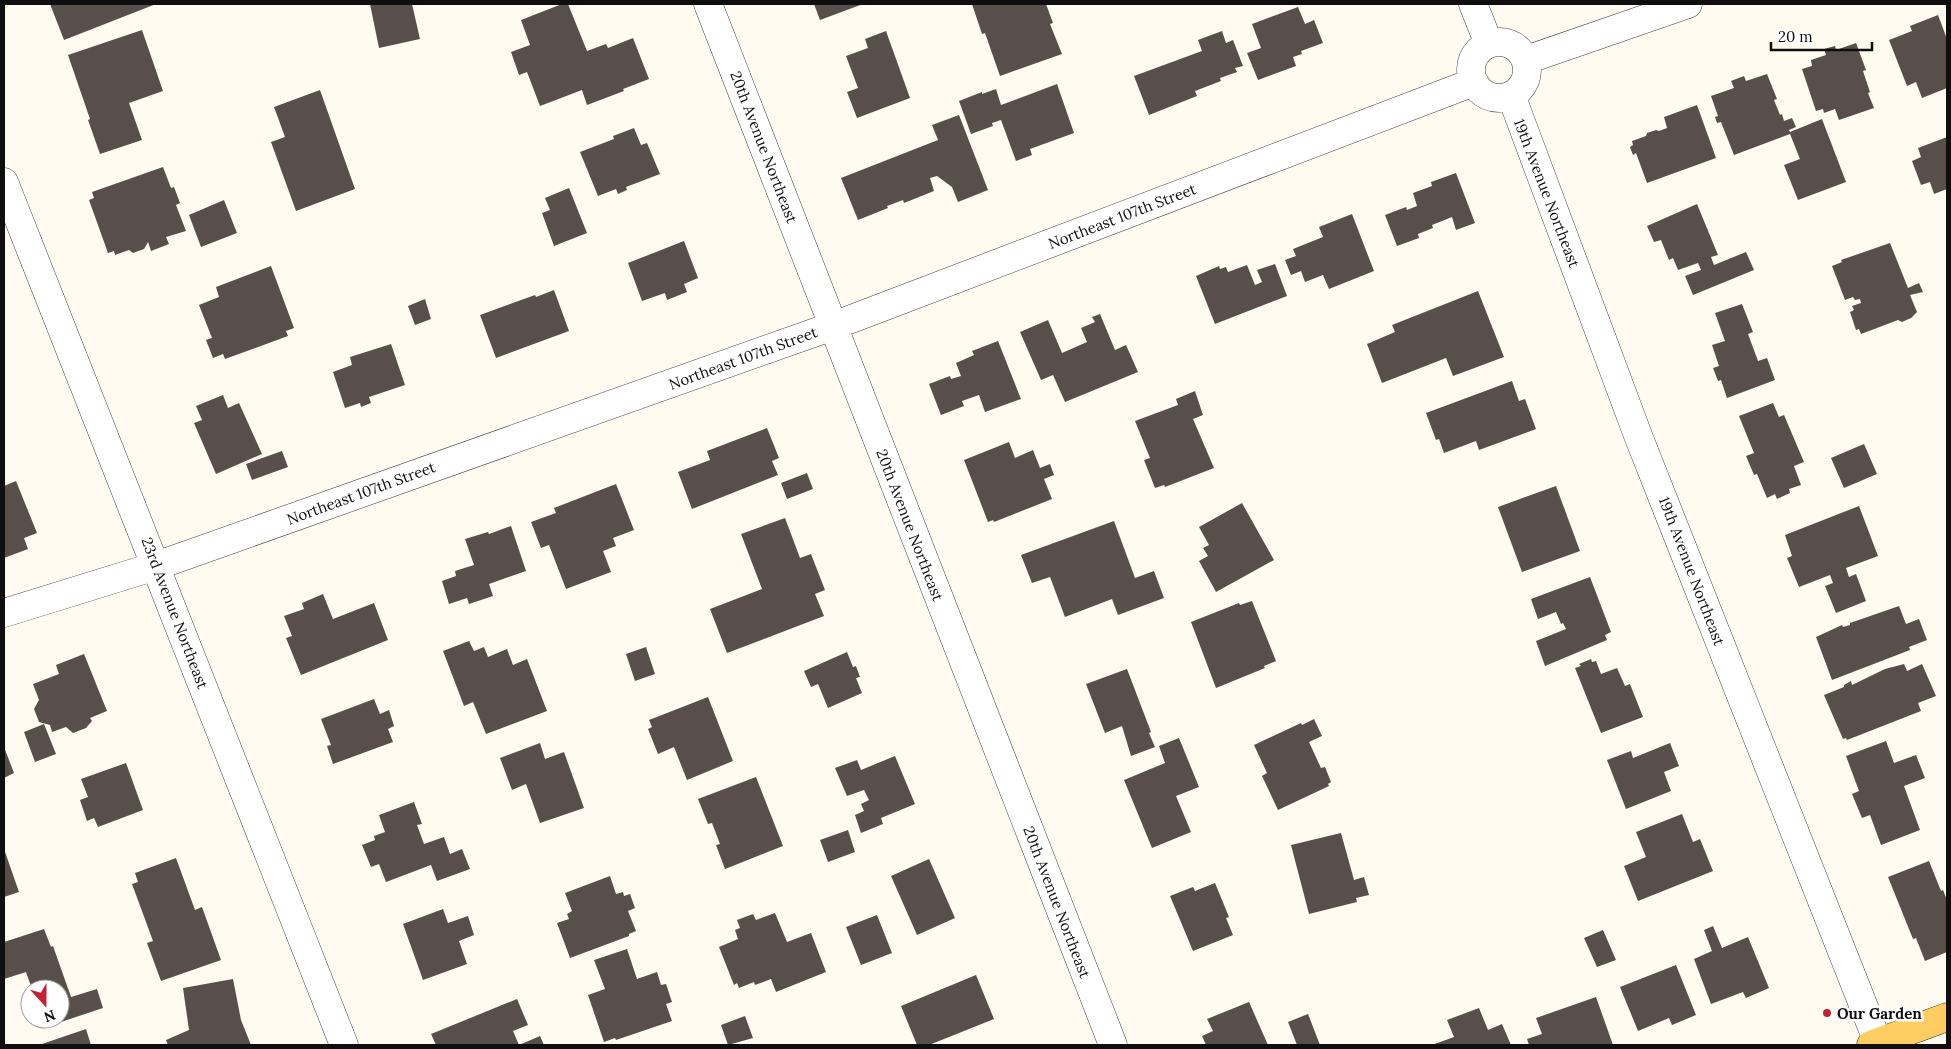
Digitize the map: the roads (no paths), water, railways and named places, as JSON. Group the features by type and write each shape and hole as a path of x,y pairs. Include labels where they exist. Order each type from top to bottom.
{"main road":[{"path":"1876,1044 1947,1017"}],"street":[{"name":"20th Avenue Northeast","path":"708,4 1113,1045"},
{"path":"1473,4 1489,44"},
{"path":"1526,60 1688,4"},
{"path":"1504,42 1513,45 1526,60 1528,70 1526,79 1522,87 1511,95 1498,98 1490,96 1482,92 1474,82 1471,69 1473,60 1478,52 1489,44 1504,42"},
{"name":"Northeast 107th Street","path":"4,613 156,566 833,326 1474,82"},
{"name":"19th Avenue Northeast","path":"1511,95 1639,438 1876,1044"},
{"name":"23rd Avenue Northeast","path":"4,182 344,1045"}],"place":[{"name":"Our Garden","path":"1827,1013"}]}
